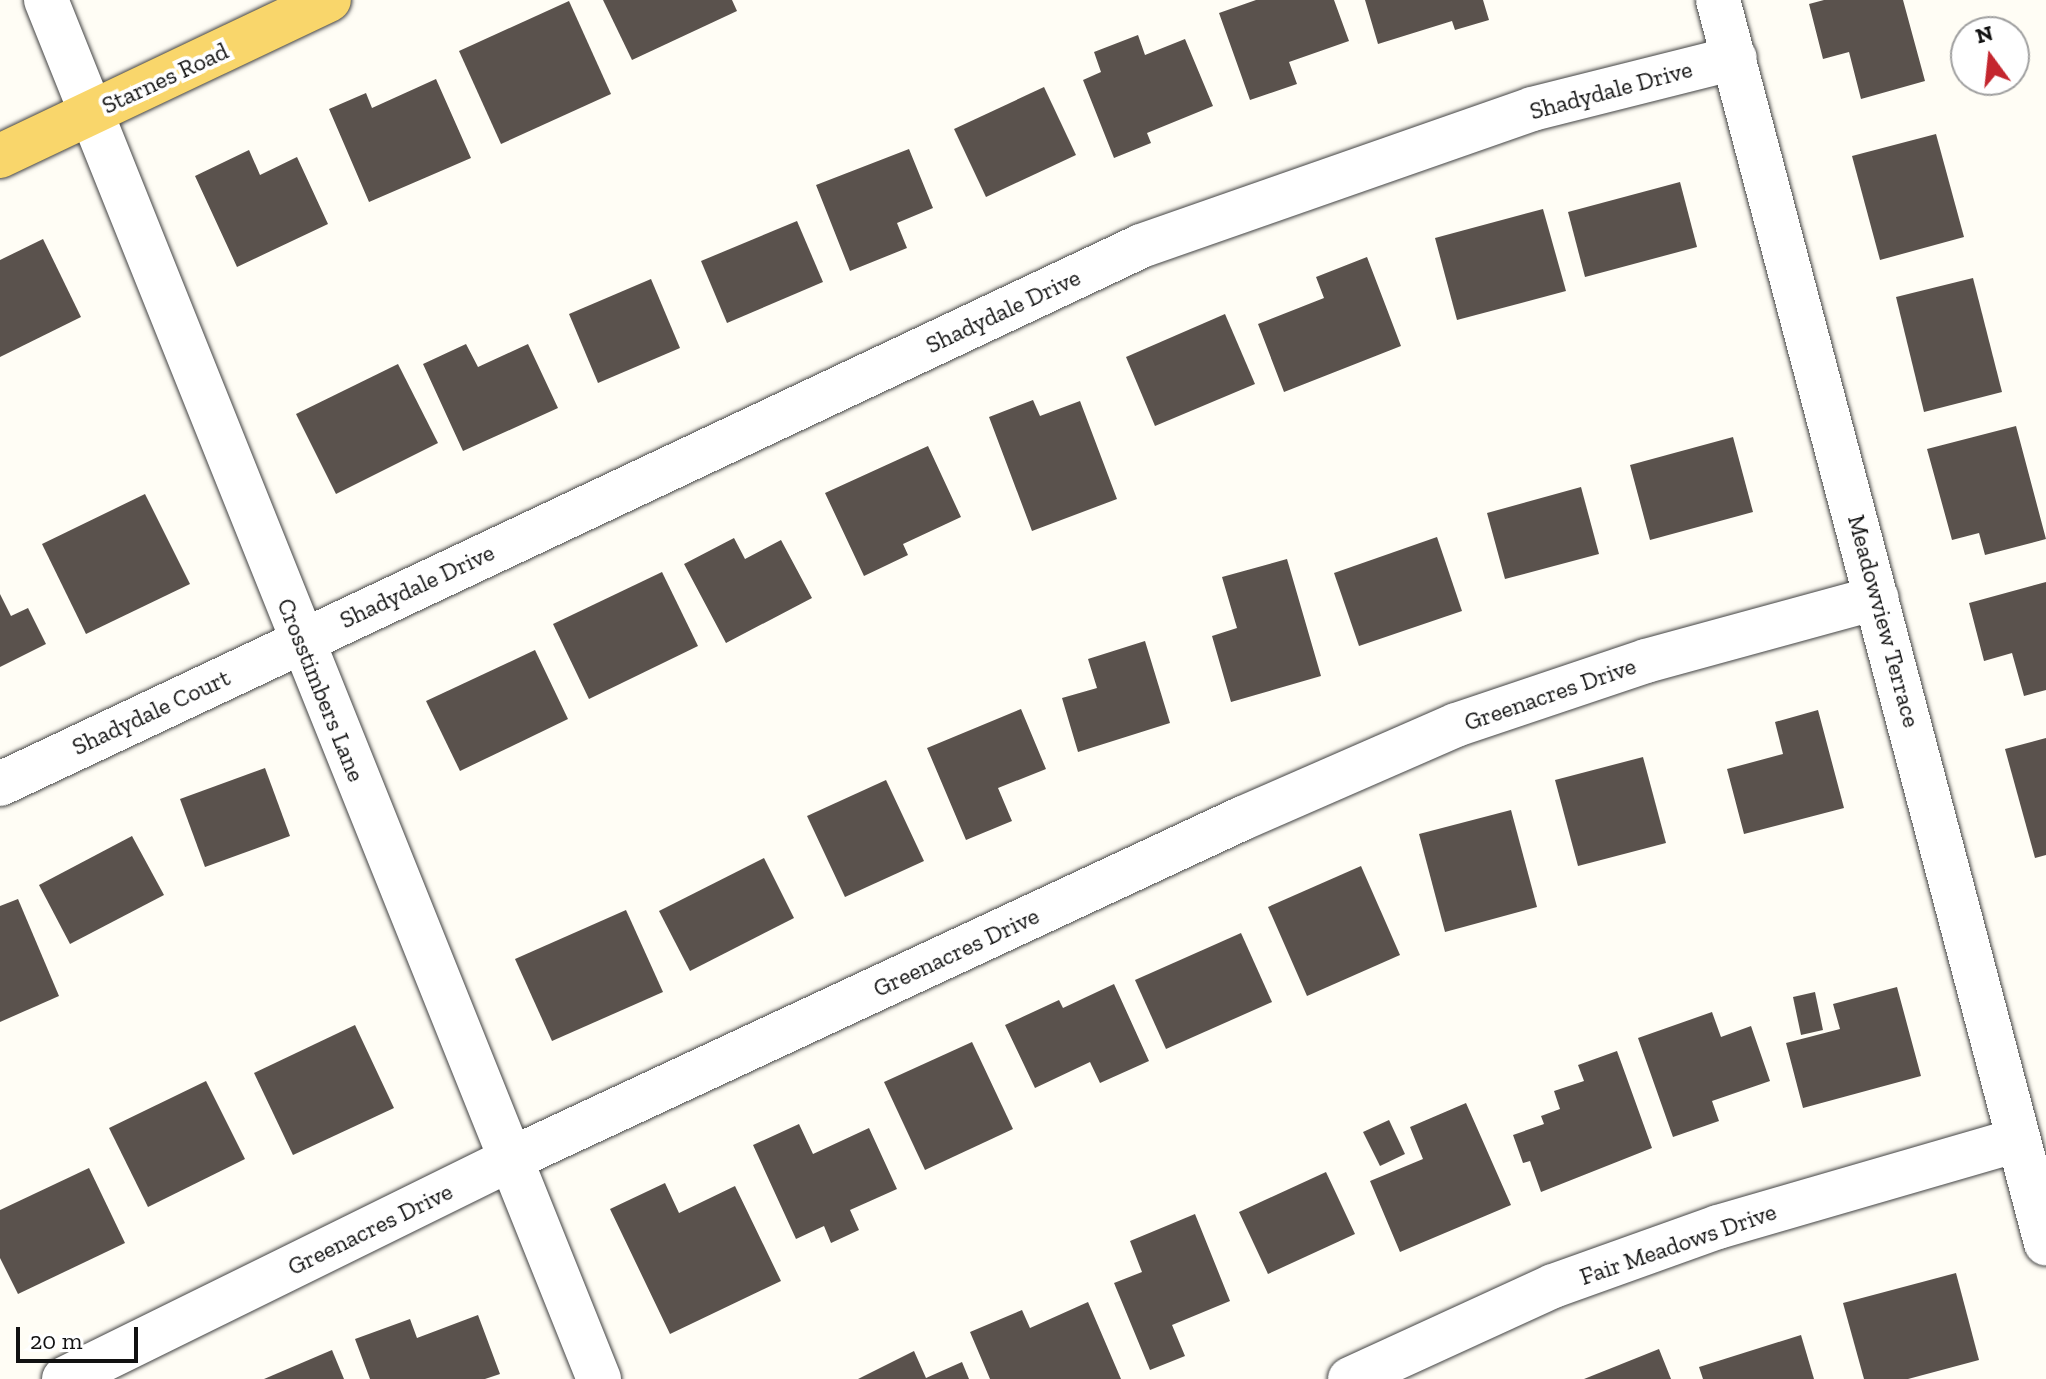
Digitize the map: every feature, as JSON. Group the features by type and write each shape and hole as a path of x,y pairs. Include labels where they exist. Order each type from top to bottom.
{"main road":[{"name":"Starnes Road","path":"0,156 329,0"}],"street":[{"name":"Crosstimbers Lane","path":"46,0 599,1379"},
{"name":"Meadowview Terrace","path":"1718,0 2046,1243"},
{"name":"Shadydale Drive","path":"301,641 1141,246 1532,109 1735,58"},
{"name":"Greenacres Drive","path":"64,1379 511,1159 1243,818 1456,725 1646,661 1877,598"},
{"name":"Shadydale Court","path":"0,784 301,641"},
{"name":"Fair Meadows Drive","path":"1350,1379 1568,1280 1718,1227 2018,1140"}],"building":[{"path":"603,0 732,0 737,11 632,60"},
{"path":"1256,0 1334,0 1349,41 1289,62 1297,84 1250,100 1219,13"},
{"path":"1365,0 1483,0 1489,20 1455,30 1452,21 1378,44"},
{"path":"1824,0 1903,0 1925,81 1861,99 1849,52 1823,59 1809,4"},
{"path":"569,1 611,94 501,144 459,51"},
{"path":"1138,35 1145,55 1185,39 1213,106 1147,133 1151,143 1114,158 1083,80 1101,72 1094,52"},
{"path":"436,79 471,158 369,202 329,109 366,93 372,108"},
{"path":"1044,87 1076,155 986,197 954,129"},
{"path":"1936,134 1964,237 1880,260 1852,156"},
{"path":"909,149 933,208 897,223 907,248 850,271 816,185"},
{"path":"249,150 260,175 297,157 328,224 237,267 195,176"},
{"path":"1680,182 1697,247 1585,277 1568,212"},
{"path":"1543,209 1566,291 1457,320 1435,238"},
{"path":"797,221 823,282 727,323 701,261"},
{"path":"43,239 81,317 0,357 0,260"},
{"path":"1367,257 1401,346 1284,392 1258,324 1324,298 1316,277"},
{"path":"1973,278 2002,392 1924,412 1896,297"},
{"path":"651,279 680,348 598,383 569,314"},
{"path":"1225,314 1255,384 1155,426 1126,357"},
{"path":"466,344 478,367 528,344 558,408 463,451 423,364"},
{"path":"398,364 438,443 336,494 296,414"},
{"path":"1033,400 1040,416 1080,401 1117,499 1032,531 989,417"},
{"path":"2016,426 2046,539 1985,555 1979,533 1952,540 1927,449"},
{"path":"1733,437 1753,512 1650,540 1630,465"},
{"path":"928,446 961,517 903,544 908,555 864,576 825,493"},
{"path":"1581,487 1599,554 1505,579 1487,513"},
{"path":"145,494 190,584 86,634 42,544"},
{"path":"1437,537 1462,611 1359,646 1334,573"},
{"path":"734,538 745,559 781,540 812,598 726,643 684,564"},
{"path":"1287,559 1321,676 1231,702 1212,636 1237,628 1222,577"},
{"path":"662,572 698,646 589,699 553,624"},
{"path":"2046,582 2046,690 2024,696 2012,653 1984,661 1969,603"},
{"path":"0,594 11,616 28,608 46,644 0,667"},
{"path":"1145,641 1170,723 1078,752 1062,698 1097,688 1088,659"},
{"path":"535,650 568,719 460,771 426,701"},
{"path":"1021,709 1046,769 998,788 1012,821 966,840 927,748"},
{"path":"1818,710 1844,808 1744,834 1727,769 1783,754 1775,722"},
{"path":"2046,738 2046,855 2035,858 2005,749"},
{"path":"1643,757 1666,843 1578,866 1555,780"},
{"path":"265,768 290,836 205,867 180,799"},
{"path":"886,780 924,861 845,897 807,816"},
{"path":"1511,810 1537,907 1445,932 1419,834"},
{"path":"132,836 164,895 70,944 39,885"},
{"path":"764,858 794,918 690,971 659,911"},
{"path":"1361,866 1400,955 1307,996 1268,907"},
{"path":"18,899 59,996 0,1022 0,906"},
{"path":"626,910 663,992 552,1041 515,959"},
{"path":"1241,933 1272,1002 1166,1049 1135,980"},
{"path":"1114,984 1149,1061 1100,1083 1090,1062 1035,1088 1005,1025 1059,1000 1063,1008"},
{"path":"1897,987 1921,1076 1803,1108 1786,1043 1840,1029 1833,1004"},
{"path":"1815,992 1823,1030 1801,1035 1793,997"},
{"path":"1712,1012 1721,1037 1751,1026 1770,1081 1712,1101 1719,1121 1673,1137 1638,1038"},
{"path":"355,1025 394,1108 293,1155 254,1073"},
{"path":"972,1042 1013,1129 925,1170 884,1082"},
{"path":"1617,1051 1652,1148 1541,1192 1530,1161 1523,1163 1513,1135 1544,1124 1541,1116 1560,1109 1554,1091 1584,1081 1578,1065"},
{"path":"206,1081 245,1159 148,1207 109,1128"},
{"path":"1466,1103 1511,1205 1400,1252 1370,1181 1423,1159 1410,1127"},
{"path":"1389,1120 1405,1154 1380,1166 1363,1132"},
{"path":"799,1124 813,1154 869,1128 897,1189 850,1210 859,1230 831,1243 824,1226 796,1239 753,1145"},
{"path":"89,1168 125,1243 18,1294 0,1258 0,1210"},
{"path":"1326,1172 1355,1234 1268,1274 1239,1212"},
{"path":"665,1183 679,1213 735,1186 781,1281 670,1334 610,1209"},
{"path":"1195,1214 1230,1301 1172,1325 1185,1356 1150,1370 1114,1283 1142,1272 1130,1241"},
{"path":"1956,1273 1979,1360 1908,1379 1864,1379 1843,1303"},
{"path":"1088,1302 1121,1379 990,1379 970,1332 1022,1310 1030,1328"},
{"path":"478,1315 500,1374 485,1379 370,1379 355,1339 410,1319 417,1338"},
{"path":"1801,1335 1814,1379 1703,1379 1699,1367"},
{"path":"1659,1349 1671,1379 1584,1379"},
{"path":"332,1350 344,1379 264,1379"},
{"path":"914,1351 926,1378 962,1362 969,1379 858,1379"}]}
